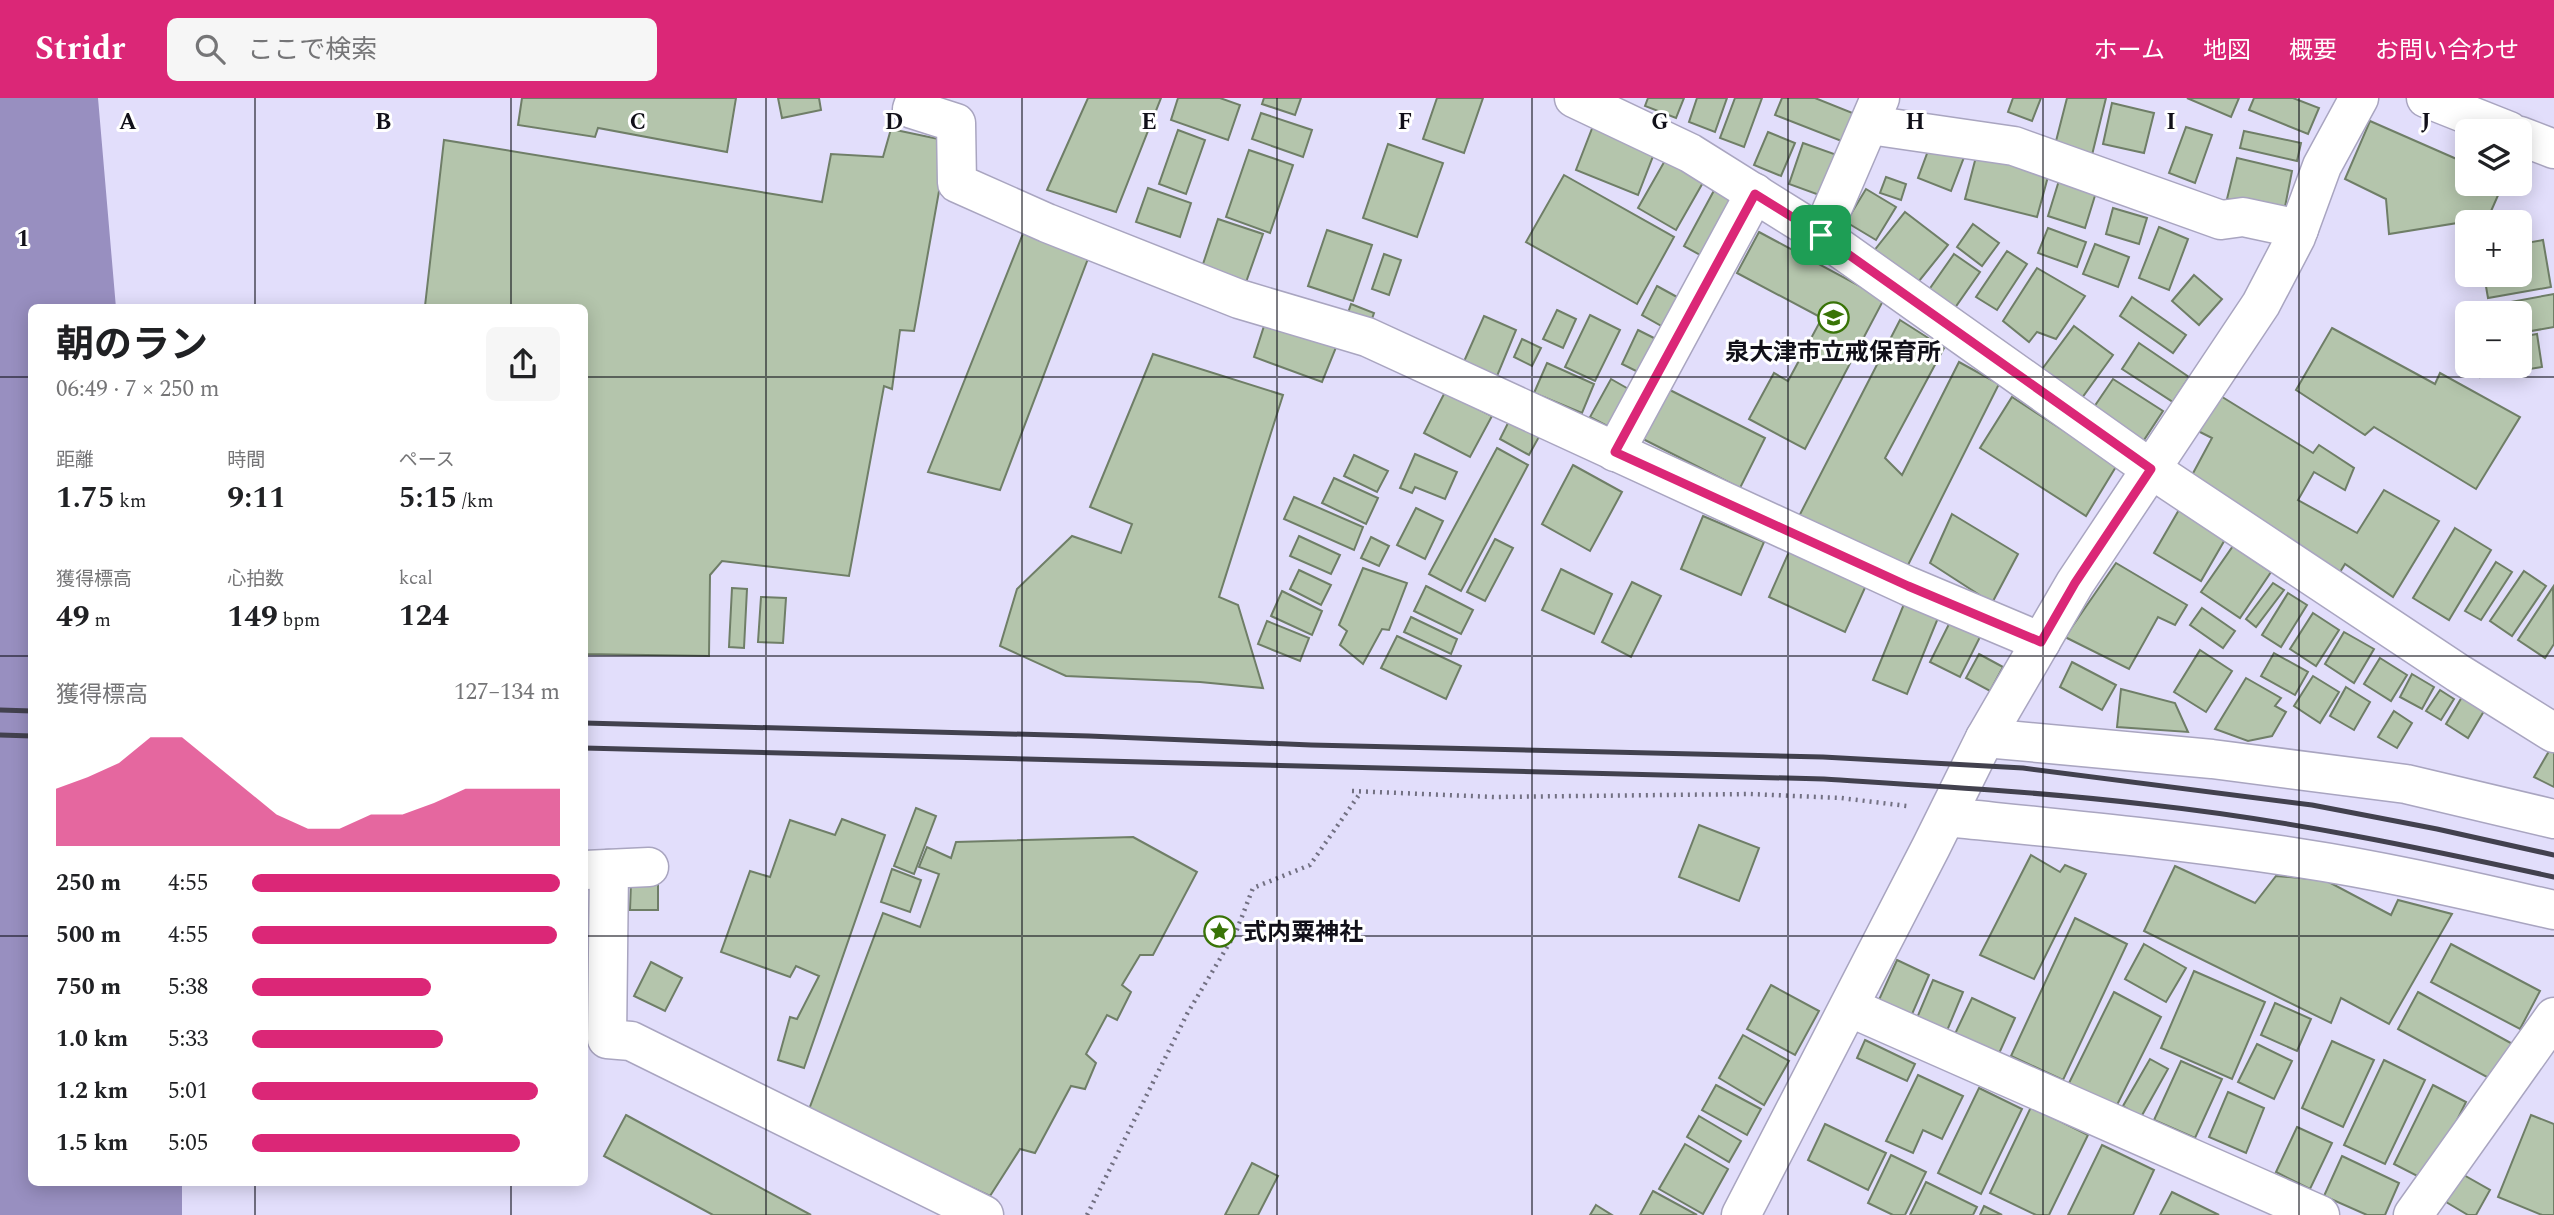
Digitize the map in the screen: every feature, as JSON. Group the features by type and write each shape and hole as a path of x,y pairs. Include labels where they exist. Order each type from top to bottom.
{"street":[{"path":"916,98 912,109 956,123 957,183 1047,223 1239,299 1367,337 1908,586 2041,642"},
{"path":"1574,98 1689,153 1821,235 2151,469 2458,673 2554,733"},
{"path":"1741,1215 1985,738 2075,583 2261,304 2299,229 2322,166 2359,98"},
{"path":"2426,98 2479,119"},
{"path":"1821,235 1837,193 1875,112 2014,146 2221,220 2243,217 2299,229"},
{"path":"2532,141 2554,149"},
{"path":"1615,452 1755,194"},
{"path":"1985,738 2212,758 2406,784 2554,819"},
{"path":"1942,825 2178,840 2303,858 2427,881 2554,910"},
{"path":"649,867 597,869 596,1039 631,1041 984,1215"},
{"path":"1849,1007 2320,1215"},
{"path":"2413,1215 2554,1017"}],"path":[{"path":"1352,791 1494,797 1750,794 1841,798 1942,825"},
{"path":"1087,1215 1187,1014 1236,932 1253,888 1310,865 1361,792"}],"shaded area":[{"path":"0,98 98,98 116,304 28,304 28,1186 182,1186 182,1215 0,1215"}],"building":[{"path":"522,98 736,98 727,152 598,128 595,137 518,125"},
{"path":"778,98 819,98 821,110 782,118"},
{"path":"1088,98 1161,98 1116,212 1047,190"},
{"path":"1178,98 1220,98 1240,105 1228,140 1171,120"},
{"path":"1264,98 1301,98 1295,115 1262,104"},
{"path":"1437,98 1483,98 1464,153 1423,139"},
{"path":"1648,98 1684,98 1676,118 1645,106"},
{"path":"1697,98 1727,98 1715,132 1689,122"},
{"path":"1735,98 1762,98 1744,147 1720,138"},
{"path":"1782,98 1815,98 1855,114 1844,142 1775,115"},
{"path":"2013,98 2041,98 2032,121 2008,112"},
{"path":"2067,98 2106,98 2092,155 2055,145"},
{"path":"2187,98 2239,98 2231,117"},
{"path":"2254,98 2293,98 2319,108 2308,134 2249,110"},
{"path":"2112,103 2154,113 2144,153 2103,144"},
{"path":"1261,113 1312,130 1303,157 1252,139"},
{"path":"2370,121 2455,158 2455,196 2498,196 2492,210 2455,210 2455,223 2389,234 2386,199 2345,179"},
{"path":"1593,126 1655,151 1638,195 1576,170"},
{"path":"2186,127 2212,135 2195,183 2169,173"},
{"path":"891,129 948,141 914,331 900,330 892,389 884,386 849,576 722,561 710,575 709,656 588,654 588,304 425,304 444,140 822,202 831,154 883,157"},
{"path":"1178,130 1205,140 1186,194 1159,184"},
{"path":"2244,131 2301,143 2297,161 2240,148"},
{"path":"1768,132 1795,143 1781,176 1754,165"},
{"path":"1932,140 1966,152 1951,191 1918,178"},
{"path":"1803,143 1837,155 1822,196 1789,184"},
{"path":"1388,144 1443,163 1417,237 1363,218"},
{"path":"1249,150 1293,165 1270,233 1226,217"},
{"path":"1977,153 2049,173 2037,217 1965,199"},
{"path":"1667,157 1705,179 1676,230 1638,208"},
{"path":"2237,158 2292,171 2284,212 2227,199"},
{"path":"2061,174 2098,186 2085,228 2048,216"},
{"path":"1564,175 1674,237 1637,304 1526,242"},
{"path":"1886,177 1906,184 1901,200 1880,193"},
{"path":"1717,185 1745,201 1711,261 1684,246"},
{"path":"1148,188 1191,203 1180,237 1136,222"},
{"path":"1866,189 1896,207 1876,240 1846,222"},
{"path":"2113,208 2147,218 2139,244 2106,234"},
{"path":"1905,212 1948,245 1915,286 1873,252"},
{"path":"1218,219 1263,234 1245,285 1201,270"},
{"path":"1973,224 1999,243 1982,266 1957,247"},
{"path":"1026,226 1089,256 1000,490 928,472"},
{"path":"2159,227 2188,239 2169,290 2139,278"},
{"path":"2048,228 2086,242 2077,267 2038,253"},
{"path":"1327,230 1372,245 1353,301 1308,286"},
{"path":"1759,232 1884,299 1805,449 1749,419 1774,373 1788,381 1822,318 1737,273"},
{"path":"2543,240 2551,287 2488,298 2486,287 2532,287 2532,242"},
{"path":"2095,244 2129,257 2118,287 2083,274"},
{"path":"2007,251 2027,264 1997,310 1976,297"},
{"path":"1384,254 1401,260 1389,295 1372,289"},
{"path":"1954,254 1980,272 1952,312 1926,294"},
{"path":"2037,268 2085,296 2056,339 2037,332 2029,342 2003,321"},
{"path":"2194,275 2222,299 2199,325 2172,301"},
{"path":"1657,286 1688,303 1672,332 1642,315"},
{"path":"2554,294 2554,327 2532,331 2532,301 2516,301"},
{"path":"2132,297 2186,335 2173,353 2120,316"},
{"path":"1351,304 1374,313 1369,327 1346,319"},
{"path":"1557,310 1576,319 1563,348 1543,339"},
{"path":"1590,315 1620,330 1595,381 1565,367"},
{"path":"1484,316 1516,330 1495,381 1462,366"},
{"path":"1900,320 1944,348 1885,458 1902,475 1959,362 1999,384 1903,575 1795,524"},
{"path":"1265,323 1337,345 1322,382 1254,357"},
{"path":"2074,326 2113,355 2079,402 2040,372"},
{"path":"2332,328 2435,384 2440,373 2520,417 2476,489 2374,427 2365,435 2296,390"},
{"path":"1638,330 1664,343 1648,377 1622,364"},
{"path":"2537,334 2542,367 2532,369 2532,335"},
{"path":"1522,339 1541,348 1532,366 1514,357"},
{"path":"2139,343 2189,377 2173,402 2122,369"},
{"path":"1153,354 1283,395 1219,597 1238,605 1263,688 1200,682 1066,676 1000,646 1017,589 1072,536 1121,553 1132,524 1090,507"},
{"path":"1547,363 1594,384 1582,413 1534,393"},
{"path":"1611,379 1632,391 1611,428 1590,417"},
{"path":"2113,379 2163,411 2142,443 2092,410"},
{"path":"1660,385 1765,438 1740,488 1635,435"},
{"path":"1445,392 1492,416 1470,457 1424,433"},
{"path":"2219,395 2313,453 2319,445 2354,468 2345,490 2314,472 2298,500 2357,533 2384,490 2439,521 2393,597 2345,564 2340,572 2191,477 2212,438 2196,430"},
{"path":"2012,397 2117,465 2086,516 1980,448"},
{"path":"1510,419 1540,435 1529,455 1500,439"},
{"path":"1497,448 1528,465 1461,591 1429,574"},
{"path":"1415,454 1457,472 1445,499 1415,487 1412,493 1400,488"},
{"path":"1354,455 1388,471 1377,492 1344,476"},
{"path":"1573,465 1622,492 1590,551 1542,524"},
{"path":"1334,478 1378,498 1366,524 1322,503"},
{"path":"1294,497 1363,527 1354,550 1284,519"},
{"path":"1416,508 1443,521 1425,559 1397,545"},
{"path":"2180,508 2227,536 2201,581 2154,553"},
{"path":"1952,514 2018,554 1992,603 1930,563"},
{"path":"1703,516 1764,542 1741,595 1681,569"},
{"path":"2455,528 2491,550 2449,620 2413,598"},
{"path":"1299,536 1340,555 1331,574 1290,556"},
{"path":"1371,537 1389,546 1379,566 1361,558"},
{"path":"1495,539 1513,548 1485,601 1467,592"},
{"path":"1792,545 1868,581 1845,632 1769,597"},
{"path":"2233,546 2271,572 2240,618 2201,592"},
{"path":"2496,562 2512,572 2481,620 2465,611"},
{"path":"2116,563 2187,605 2175,625 2158,617 2129,669 2065,637"},
{"path":"1363,568 1407,583 1389,630 1382,629 1363,664 1340,645 1347,631 1339,625"},
{"path":"1561,569 1612,594 1594,634 1542,610"},
{"path":"1299,570 1331,585 1321,605 1290,589"},
{"path":"2524,571 2546,586 2512,636 2490,621"},
{"path":"1632,582 1661,596 1631,657 1602,642"},
{"path":"2273,583 2284,590 2256,627 2246,619"},
{"path":"1426,586 1473,610 1461,634 1414,611"},
{"path":"2553,587 2554,644 2545,658 2518,640"},
{"path":"732,588 747,589 744,648 729,647"},
{"path":"1282,591 1322,611 1312,635 1271,616"},
{"path":"2288,593 2307,605 2281,647 2262,635"},
{"path":"761,597 786,598 783,643 758,642"},
{"path":"1904,604 1938,618 1907,694 1873,680"},
{"path":"2202,608 2235,631 2223,648 2190,625"},
{"path":"2313,613 2339,630 2316,666 2290,649"},
{"path":"1411,617 1457,639 1451,654 1404,632"},
{"path":"1951,620 1981,635 1960,677 1930,662"},
{"path":"1267,621 1309,638 1300,661 1258,644"},
{"path":"2344,632 2374,649 2354,683 2325,664"},
{"path":"1397,636 1461,666 1446,699 1381,668"},
{"path":"2200,650 2232,671 2206,712 2174,692"},
{"path":"2274,653 2308,672 2295,695 2261,676"},
{"path":"1979,654 2003,667 1990,691 1966,678"},
{"path":"2380,658 2407,675 2391,701 2364,684"},
{"path":"2072,662 2116,685 2102,710 2060,687"},
{"path":"2412,674 2434,687 2422,709 2400,697"},
{"path":"2313,676 2339,692 2320,723 2294,706"},
{"path":"2246,678 2281,698 2275,706 2286,712 2272,736 2248,741 2215,729"},
{"path":"2346,687 2370,702 2354,730 2330,716"},
{"path":"2121,689 2175,703 2188,732 2117,727"},
{"path":"2440,690 2454,699 2441,720 2426,711"},
{"path":"2462,697 2484,711 2468,738 2446,724"},
{"path":"2394,711 2412,723 2397,748 2378,737"},
{"path":"2552,746 2554,748 2554,787 2534,777"},
{"path":"916,808 936,816 914,874 894,866"},
{"path":"842,819 885,835 804,1068 778,1060 790,1017 797,1019 819,976 796,966 790,977 721,952 750,871 770,877 790,820 835,835"},
{"path":"1699,825 1759,848 1739,901 1679,877"},
{"path":"1133,837 1197,872 1153,955 1140,955 1122,985 1131,992 1117,1020 1107,1015 1086,1054 1096,1063 1085,1089 1071,1086 1035,1153 1020,1149 990,1196 808,1112 883,913 920,927 939,874 919,867 927,847 951,858 956,842"},
{"path":"2031,855 2060,872 2065,865 2086,874 2034,979 1980,955"},
{"path":"2175,866 2255,903 2276,876 2325,880 2391,915 2398,900 2452,914 2389,1024 2341,998 2331,1023 2144,931"},
{"path":"892,869 921,880 910,912 881,902"},
{"path":"631,883 658,883 658,910 630,910"},
{"path":"2075,918 2127,944 2063,1080 2011,1056"},
{"path":"2144,944 2186,968 2166,1002 2125,979"},
{"path":"2451,944 2540,991 2520,1029 2431,982"},
{"path":"1897,960 1929,975 1906,1028 1873,1013"},
{"path":"651,962 682,978 665,1011 634,996"},
{"path":"2194,971 2265,1002 2232,1079 2161,1048"},
{"path":"1933,980 1963,992 1944,1038 1914,1025"},
{"path":"1771,985 1819,1011 1795,1055 1747,1029"},
{"path":"2114,992 2161,1017 2114,1111 2067,1087"},
{"path":"2418,992 2518,1047 2498,1083 2398,1029"},
{"path":"1972,998 2015,1018 1997,1058 1953,1038"},
{"path":"2275,1003 2311,1019 2297,1051 2261,1035"},
{"path":"1743,1035 1789,1061 1764,1105 1719,1078"},
{"path":"1865,1040 1915,1064 1907,1081 1857,1058"},
{"path":"2332,1041 2374,1060 2343,1127 2302,1108"},
{"path":"2257,1044 2292,1061 2274,1099 2238,1082"},
{"path":"2150,1059 2168,1069 2141,1117 2123,1106"},
{"path":"2384,1060 2425,1080 2385,1164 2344,1145"},
{"path":"2181,1061 2222,1079 2195,1138 2154,1120"},
{"path":"1918,1075 1963,1096 1942,1139 1923,1130 1913,1153 1886,1141"},
{"path":"1716,1085 1761,1109 1747,1135 1702,1110"},
{"path":"2433,1085 2466,1102 2427,1181 2394,1164"},
{"path":"1979,1088 2022,1109 1981,1194 1938,1173"},
{"path":"2228,1092 2264,1108 2246,1153 2209,1137"},
{"path":"2031,1107 2088,1135 2049,1215 2036,1215 1990,1193"},
{"path":"626,1115 811,1215 713,1215 604,1156"},
{"path":"2531,1115 2554,1124 2554,1215 2542,1215 2498,1197"},
{"path":"1699,1116 1741,1141 1729,1162 1687,1137"},
{"path":"1825,1124 1886,1153 1868,1190 1808,1160"},
{"path":"2297,1127 2332,1143 2310,1189 2276,1172"},
{"path":"1685,1144 1728,1169 1703,1214 1659,1189"},
{"path":"2102,1145 2154,1170 2133,1215 2068,1215"},
{"path":"1891,1155 1926,1172 1905,1215 1893,1215 1868,1203"},
{"path":"2342,1156 2399,1183 2385,1215 2367,1215 2324,1196"},
{"path":"1252,1163 1278,1176 1258,1215 1225,1215"},
{"path":"2462,1174 2490,1190 2476,1215 2468,1215 2446,1202"},
{"path":"1926,1182 1977,1207 1973,1215 1910,1215"},
{"path":"1653,1191 1697,1215 1640,1215"},
{"path":"2172,1192 2219,1215 2160,1215"},
{"path":"1596,1205 1612,1215 1590,1215"},
{"path":"1984,1206 2002,1215 1980,1215"}],"railway":[{"path":"0,710 28,711"},
{"path":"588,723 1823,757 2023,768 2312,805 2554,855"},
{"path":"0,735 28,736"},
{"path":"588,748 1824,779 1947,787 2111,800 2253,818 2404,845 2554,877"}],"place":[{"name":"泉大津市立戒保育所","path":"1833,318"},
{"name":"式内粟神社","path":"1220,932"}],"route":[{"path":"1755,194 1821,235 2151,469 2075,583 2041,642 1908,586 1615,452 1755,194"}]}
